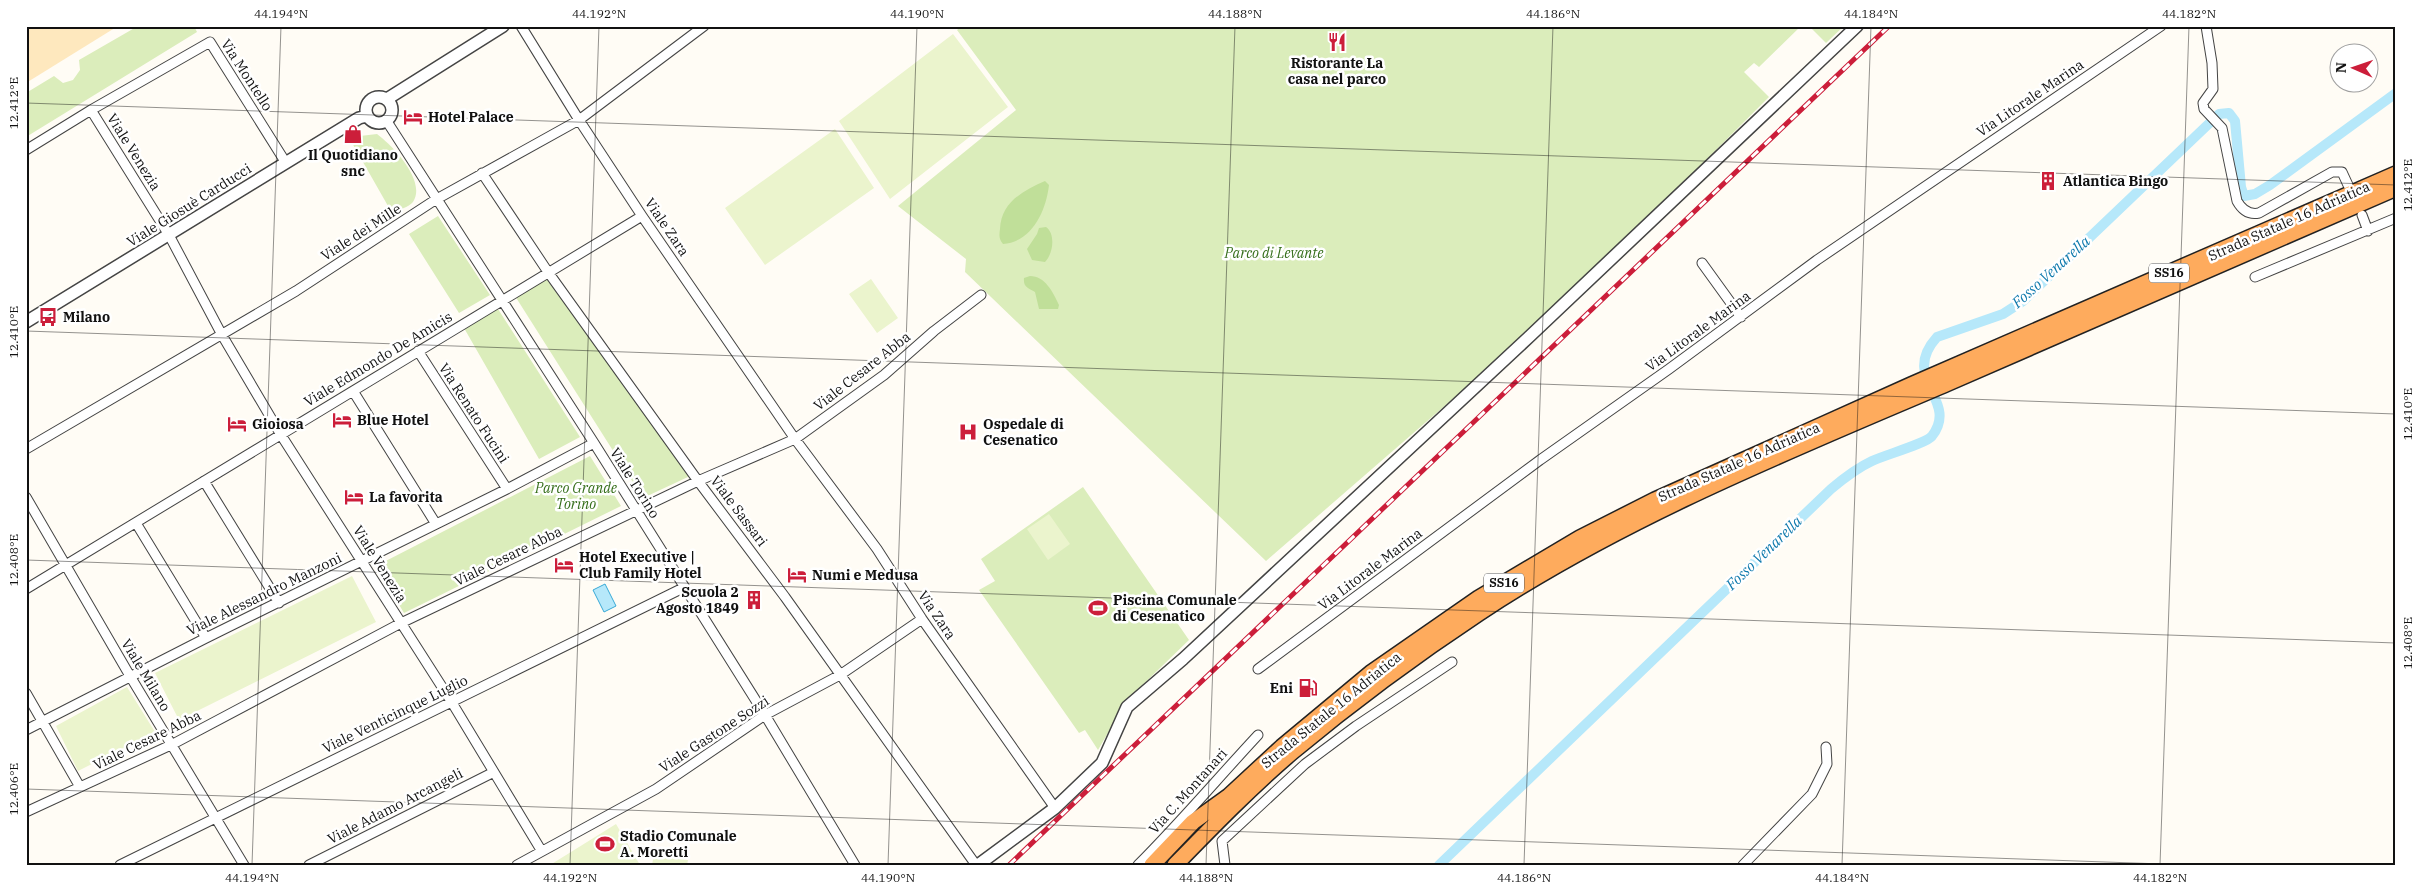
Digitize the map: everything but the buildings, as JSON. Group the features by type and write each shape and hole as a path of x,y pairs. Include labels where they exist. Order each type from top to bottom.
{"highway":[{"name":"Strada Statale 16 Adriatica","path":"1943,379 2396,174"},
{"name":"Strada Statale 16 Adriatica","path":"1152,865 1193,822 1228,796 1282,747 1371,673 1479,598 1580,538 1655,500 2396,188"},
{"name":"Strada Statale 16 Adriatica","path":"1175,865 1237,802 1291,754 1379,683 1481,612 1582,552 1657,513 1912,391"}],"street":[{"path":"387,100 503,26"},
{"name":"Viale Zara","path":"521,26 579,120 642,216 795,439"},
{"name":"Viale dei Mille","path":"26,449 296,291 435,200 579,120 704,26"},
{"path":"977,865 1055,808 1102,763 1126,707 1183,659 1522,343 1857,26"},
{"name":"Via Litorale Marina","path":"1258,669 1540,460 1741,317 1817,260 1943,172 2161,26"},
{"path":"2206,26 2212,63 2212,89 2203,103 2204,109 2222,128 2237,201 2241,208 2252,214 2259,214 2332,172 2342,172 2348,185"},
{"name":"Via Montello","path":"91,110 210,42 286,162"},
{"path":"378,97 387,100 391,110 386,120 376,122 367,116 366,107 370,100 378,97"},
{"path":"26,150 91,110"},
{"name":"Viale Venezia","path":"91,110 169,235 222,335 281,434 451,701 541,850"},
{"name":"Viale Giosuè Carducci","path":"26,322 286,162 359,118 367,116"},
{"name":"Viale Torino","path":"386,120 435,200 594,443 683,588 765,715 855,865"},
{"name":"Viale Sassari","path":"482,173 548,272 698,481 785,597 977,865"},
{"path":"2362,215 2368,231"},
{"name":"Viale Edmondo De Amicis","path":"26,590 642,216"},
{"path":"2255,277 2396,218"},
{"path":"1702,263 1741,317"},
{"name":"Viale Cesare Abba","path":"26,812 173,744 401,623 635,510 795,439 884,375 934,331 981,295"},
{"name":"Via Renato Fucini","path":"418,351 507,489"},
{"path":"353,390 436,524"},
{"name":"Via Zara","path":"795,439 877,549 922,619 1055,808"},
{"name":"Viale Alessandro Manzoni","path":"26,730 43,723 130,676 507,489 594,443"},
{"path":"204,481 279,603"},
{"name":"Viale Milano","path":"26,497 130,676 173,744 244,865"},
{"path":"136,522 206,638"},
{"name":"Viale Venticinque Luglio","path":"120,865 683,588"},
{"name":"Viale Gastone Sozzi","path":"517,865 541,850 656,789 765,715 840,675 922,619"},
{"path":"1225,865 1222,841 1305,764 1356,726 1452,662"},
{"path":"26,693 80,787"},
{"name":"Via C. Montanari","path":"1138,865 1180,823 1204,792 1258,735"},
{"path":"1743,865 1812,794 1827,764 1826,747"},
{"name":"Viale Adamo Arcangeli","path":"309,865 494,772"}],"green space":[{"path":"138,26 194,26 197,32 26,137 26,93 54,76 63,83 73,80 80,70 79,60"},
{"name":"Parco di Levante","path":"962,26 1801,26 1759,67 1754,63 1744,72 1769,97 1701,165 1486,370 1266,561 965,272 966,259 898,206 1016,110 957,30"},
{"path":"1809,26 1844,26 1826,43"},
{"path":"953,34 1008,107 890,199 839,121"},
{"path":"835,129 874,188 765,265 725,208"},
{"path":"377,134 391,146 406,164 415,184 416,194 413,202 392,213 351,141 360,136"},
{"path":"1045,181 1049,185 1045,205 1036,224 1022,238 1003,244 999,236 1004,212 1014,199 1028,189"},
{"path":"438,216 490,295 459,313 409,234"},
{"path":"1046,227 1052,239 1050,254 1045,262 1032,260 1027,249 1039,228"},
{"path":"1030,276 1040,279 1048,286 1059,305 1058,309 1039,309 1035,292 1024,284 1024,278"},
{"path":"545,277 690,476 643,498 515,296"},
{"path":"871,279 898,318 877,333 849,294"},
{"path":"498,309 580,437 539,459 464,328"},
{"name":"Parco Grande Torino","path":"590,456 621,506 404,613 376,566"},
{"path":"1083,487 1189,640 1127,700 1098,750 1085,730 1079,733 979,590 995,581 981,559"},
{"path":"1049,514 1070,544 1048,560 1027,529"},
{"path":"352,576 376,622 179,720 155,673"},
{"path":"127,687 155,732 78,771 56,726"},
{"name":"Stadio Comunale A. Moretti","path":"616,824 640,865 550,865"},
{"path":"654,854 688,860 687,865 652,865"}],"sand":[{"path":"26,26 118,26 26,83"}],"water":[{"path":"605,584 616,606 604,612 593,590"}],"waterway":[{"name":"Fosso Venarella","path":"1439,865 1831,489 1866,464 1922,442 1932,436 1939,423 1939,411 1926,377 1924,365 1927,352 1937,337 2003,314 2023,301 2219,114 2229,113 2235,121 2241,187 2244,196 2255,194 2270,185 2396,93"}],"railway":[{"path":"1009,865 1889,26"}],"place":[{"name":"Ristorante La casa nel parco","path":"1337,42"},
{"name":"Hotel Palace","path":"413,117"},
{"name":"Il Quotidiano snc","path":"353,134"},
{"name":"Atlantica Bingo","path":"2048,181"},
{"name":"Milano","path":"48,317"},
{"name":"Blue Hotel","path":"342,420"},
{"name":"Gioiosa","path":"237,424"},
{"name":"Ospedale di Cesenatico","path":"968,432"},
{"name":"La favorita","path":"354,497"},
{"name":"Hotel Executive | Club Family Hotel","path":"564,565"},
{"name":"Numi e Medusa","path":"797,575"},
{"name":"Scuola 2 Agosto 1849","path":"754,600"},
{"name":"Piscina Comunale di Cesenatico","path":"1098,608"},
{"name":"Eni","path":"1308,688"},
{"name":"Stadio Comunale A. Moretti","path":"605,844"}]}
